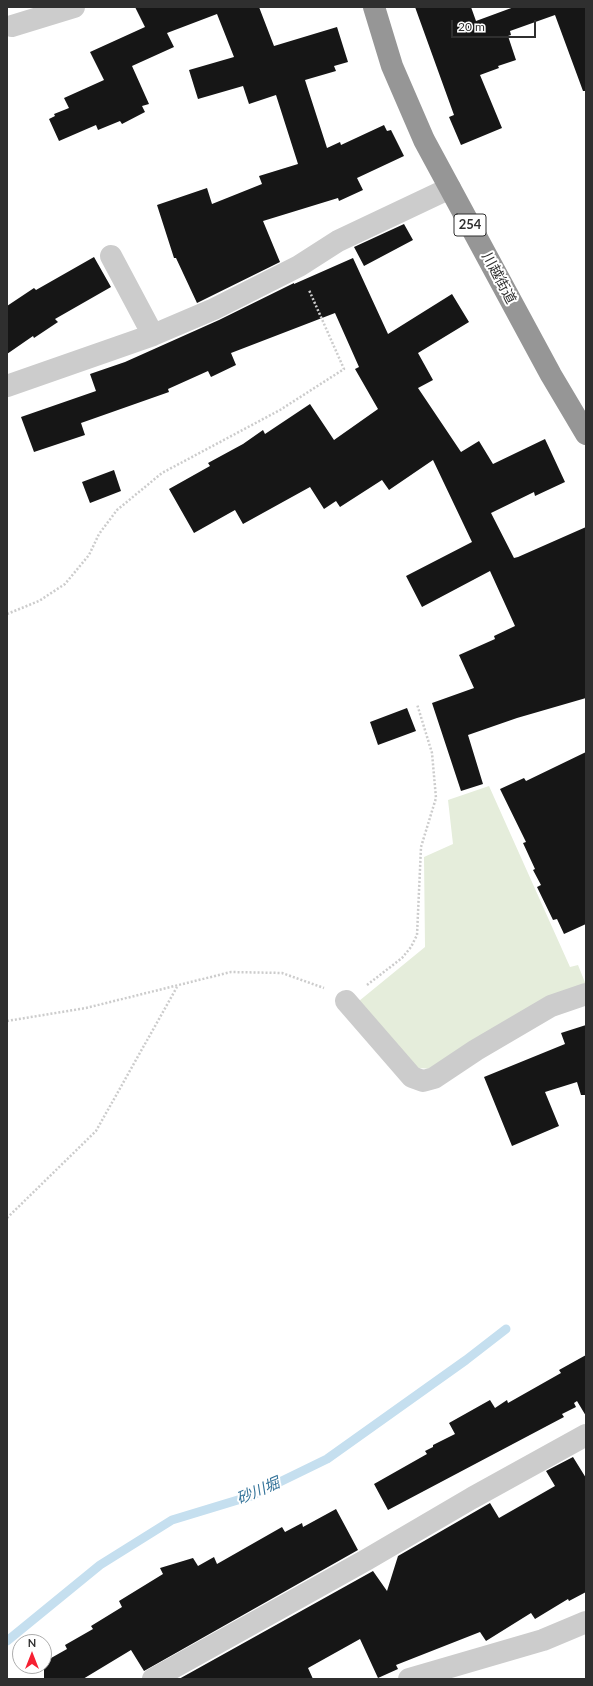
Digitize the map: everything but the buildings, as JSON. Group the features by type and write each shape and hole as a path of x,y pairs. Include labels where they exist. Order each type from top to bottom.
{"highway":[{"name":"川越街道","path":"374,7 392,66 424,140 551,375 586,434"}],"street":[{"path":"12,26 74,7"},
{"path":"7,386 153,335 214,309 299,266 338,241 450,188"},
{"path":"111,256 153,335"},
{"path":"346,1001 412,1077 423,1081 434,1078 476,1050 551,1006 586,994"},
{"path":"153,1679 186,1671 373,1556 472,1498 584,1441"},
{"path":"409,1679 543,1640 586,1622"}],"path":[{"path":"7,614 39,601 65,584 89,555 99,534 116,510 162,473 280,410 344,369 299,266"},
{"path":"7,1021 86,1008 231,972 282,973 320,986 346,1001 402,958 411,947 417,935 421,847 436,798 432,753 417,704"},
{"path":"7,1218 96,1131 178,986"}],"green space":[{"path":"489,786 570,967 578,965 586,985 433,1069 418,1068 359,1001 425,947 424,857 453,844 448,800"}],"waterway":[{"name":"砂川堀","path":"7,1641 100,1565 172,1520 251,1496 327,1459 466,1360 506,1329"}]}
